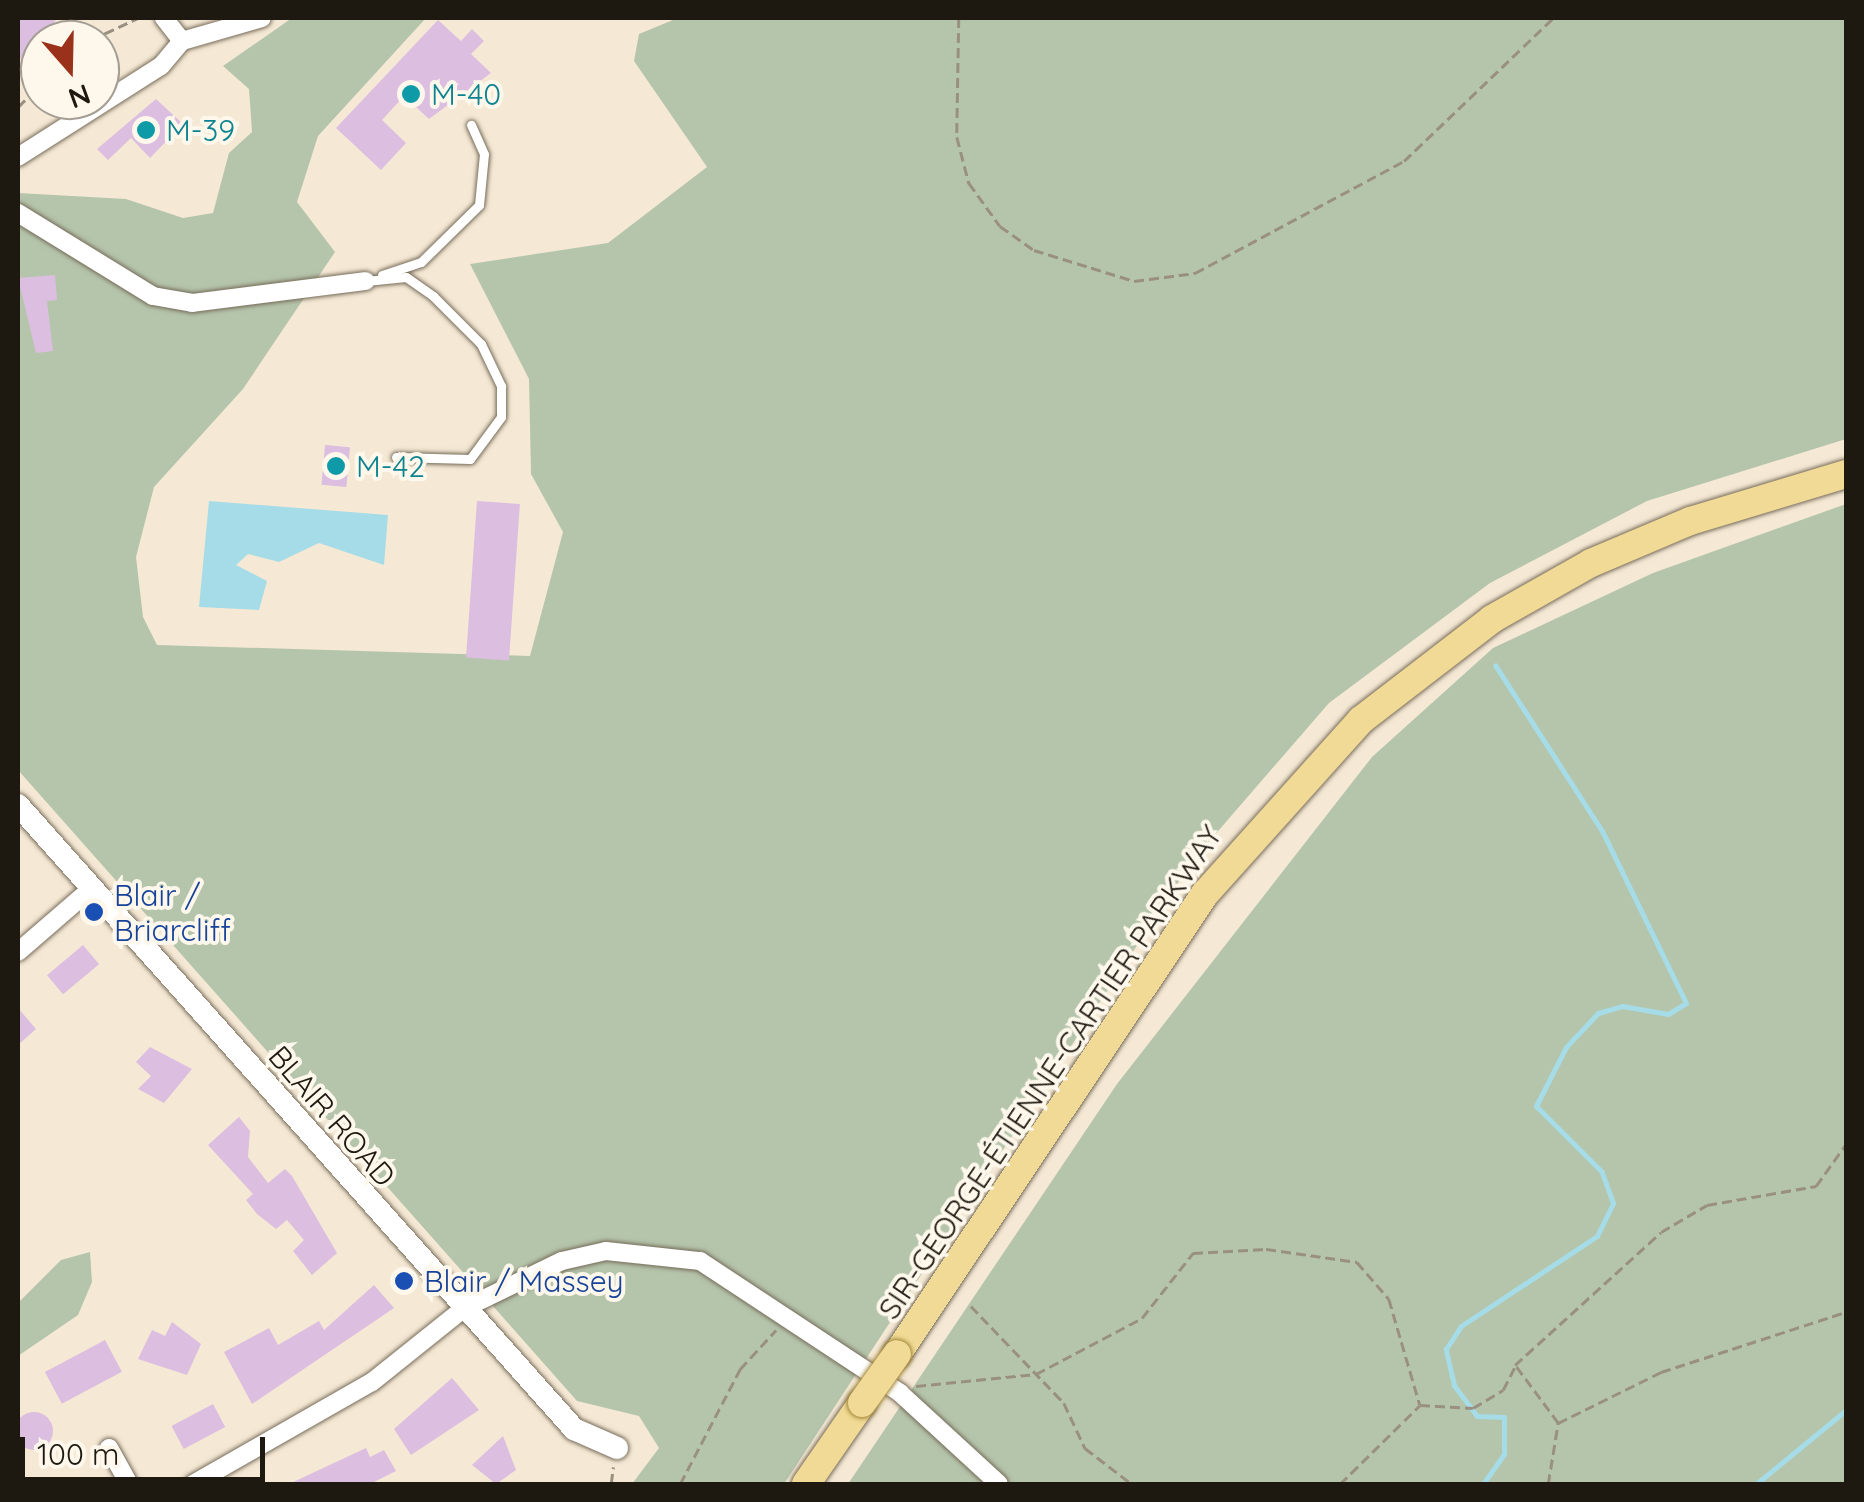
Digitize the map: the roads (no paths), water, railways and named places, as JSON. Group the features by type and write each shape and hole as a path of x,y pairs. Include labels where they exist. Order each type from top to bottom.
{"main road":[{"name":"SIR-GEORGE-ÉTIENNE-CARTIER PARKWAY","path":"806,1484 1205,894 1361,720 1492,619 1591,564 1690,521 1846,474"}],"street":[{"path":"164,18 182,41"},
{"path":"18,157 127,88 182,41 262,18"},
{"path":"18,214 154,296 192,303 366,281"},
{"name":"BLAIR ROAD","path":"18,804 574,1429 617,1448"},
{"path":"18,952 92,888"},
{"path":"192,1484 372,1382 463,1308 562,1260 654,1251 700,1261 788,1318 900,1394 998,1484"},
{"path":"109,1448 129,1484"}],"lane":[{"path":"366,281 421,262 479,205 484,154 471,125"},
{"path":"366,281 406,277 433,296 481,344 501,386 502,417 470,459 396,457"}],"water":[{"path":"209,501 388,515 384,565 319,543 279,562 248,554 236,565 267,581 259,610 199,607"}],"waterway":[{"path":"1483,1484 1504,1454 1504,1417 1477,1416 1454,1385 1446,1349 1461,1326 1597,1236 1613,1203 1602,1172 1536,1106 1566,1047 1598,1013 1622,1006 1668,1014 1686,1003 1602,831 1495,665"},
{"path":"1756,1484 1846,1410"}],"place":[{"name":"M-40","path":"411,94"},
{"name":"M-39","path":"146,130"},
{"name":"M-42","path":"336,466"},
{"name":"Blair / Briarcliff","path":"94,912"},
{"name":"Blair / Massey","path":"404,1281"}]}
